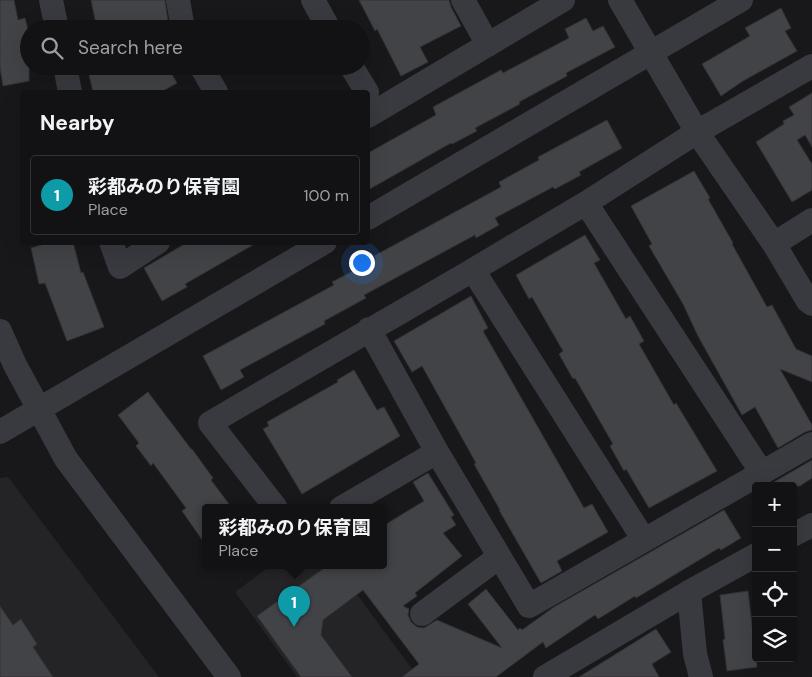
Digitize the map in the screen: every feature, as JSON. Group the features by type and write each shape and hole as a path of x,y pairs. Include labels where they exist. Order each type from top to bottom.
{"street":[{"path":"51,0 55,20"},
{"path":"178,0 181,20"},
{"path":"312,0 324,20"},
{"path":"463,0 488,45"},
{"path":"370,103 488,45 563,0"},
{"path":"620,0 697,132 774,244 808,301 812,304"},
{"path":"370,217 742,0"},
{"path":"273,504 210,423 586,203 697,132 812,66"},
{"path":"66,75 70,90"},
{"path":"206,75 215,90"},
{"path":"356,75 363,90"},
{"path":"586,203 762,473"},
{"path":"774,244 812,220"},
{"path":"112,245 120,267 153,245"},
{"path":"0,432 319,245"},
{"path":"473,270 644,540"},
{"path":"369,329 437,452 529,606 812,444"},
{"path":"0,331 15,365 66,459 229,677"},
{"path":"348,504 437,452"},
{"path":"797,533 812,525"},
{"path":"422,614 499,557"},
{"path":"546,677 689,592 752,557"},
{"path":"689,592 696,654 701,677"}],"shaded area":[{"path":"8,477 159,677 0,677 0,478"},
{"path":"266,569 338,569 418,677 297,677 235,592"}],"building":[{"path":"0,0 14,0 18,20 25,18 26,20 20,20 20,75 29,75 29,81 3,86 0,68"},
{"path":"91,0 165,0 168,20 95,20"},
{"path":"359,0 449,0 461,26 420,47 428,62 401,76 377,29 375,31"},
{"path":"781,8 791,28 785,31 797,51 743,81 721,96 702,64 750,36 745,28"},
{"path":"586,18 593,31 603,26 615,47 566,73 567,76 475,128 477,131 451,143 370,189 370,152 436,115 433,107 501,70 503,73 569,38 565,29"},
{"path":"89,75 172,75 177,83 165,90 93,90"},
{"path":"812,93 812,147 805,135 797,140 812,164 812,190 792,202 756,142 784,124 783,121 794,115 789,107"},
{"path":"607,120 622,148 579,172 581,175 555,189 553,187 495,218 499,225 476,238 475,235 364,295 366,298 324,321 325,324 240,370 244,377 221,390 203,356 334,285 332,282 376,259 374,256 501,187 499,182 539,160 538,157"},
{"path":"694,171 767,307 772,305 796,349 812,356 812,382 780,369 812,425 812,430 805,432 778,448 755,407 742,415 698,336 683,304 649,246 652,244 631,206"},
{"path":"585,235 600,260 594,263 626,319 630,316 644,341 639,344 674,405 676,403 717,471 649,508 626,469 624,471 610,446 613,444 559,354 563,351 532,297 529,299 516,275"},
{"path":"41,245 74,245 81,273 83,272 104,327 67,341 45,283 39,284 31,248"},
{"path":"183,245 253,245 185,284 187,287 162,301 144,268"},
{"path":"471,296 488,328 483,331 584,508 592,504 608,532 557,561 562,571 541,583 499,510 474,464 476,463 422,366 412,372 394,341"},
{"path":"354,370 377,410 384,407 400,436 302,494 263,429 269,426 267,422 338,382 337,380"},
{"path":"148,392 213,478 211,480 229,504 202,504 202,540 182,511 186,508 153,463 151,466 136,446 139,443 118,415"},
{"path":"812,460 812,478 800,486 797,486 797,482 774,482"},
{"path":"428,473 454,515 451,517 456,525 443,533 462,556 415,593 417,596 403,606 409,609 408,615 411,622 417,627 424,628 437,620 502,648 468,604 486,589 518,630 520,628 522,630 554,607 724,510 741,538 721,550 719,548 598,619 595,615 546,648 543,642 496,677 402,677 419,664 363,590 323,620 321,635 352,677 301,677 257,616 323,569 387,569 387,524 424,501 413,482"},
{"path":"748,591 752,625 752,662 756,662 757,667 727,671 720,595"},
{"path":"0,606 13,625 21,619 37,644 33,647 53,677 0,677"},
{"path":"656,629 671,652 652,664 659,677 579,677"}],"place":[{"name":"彩都みのり保育園","path":"294,627"}]}
